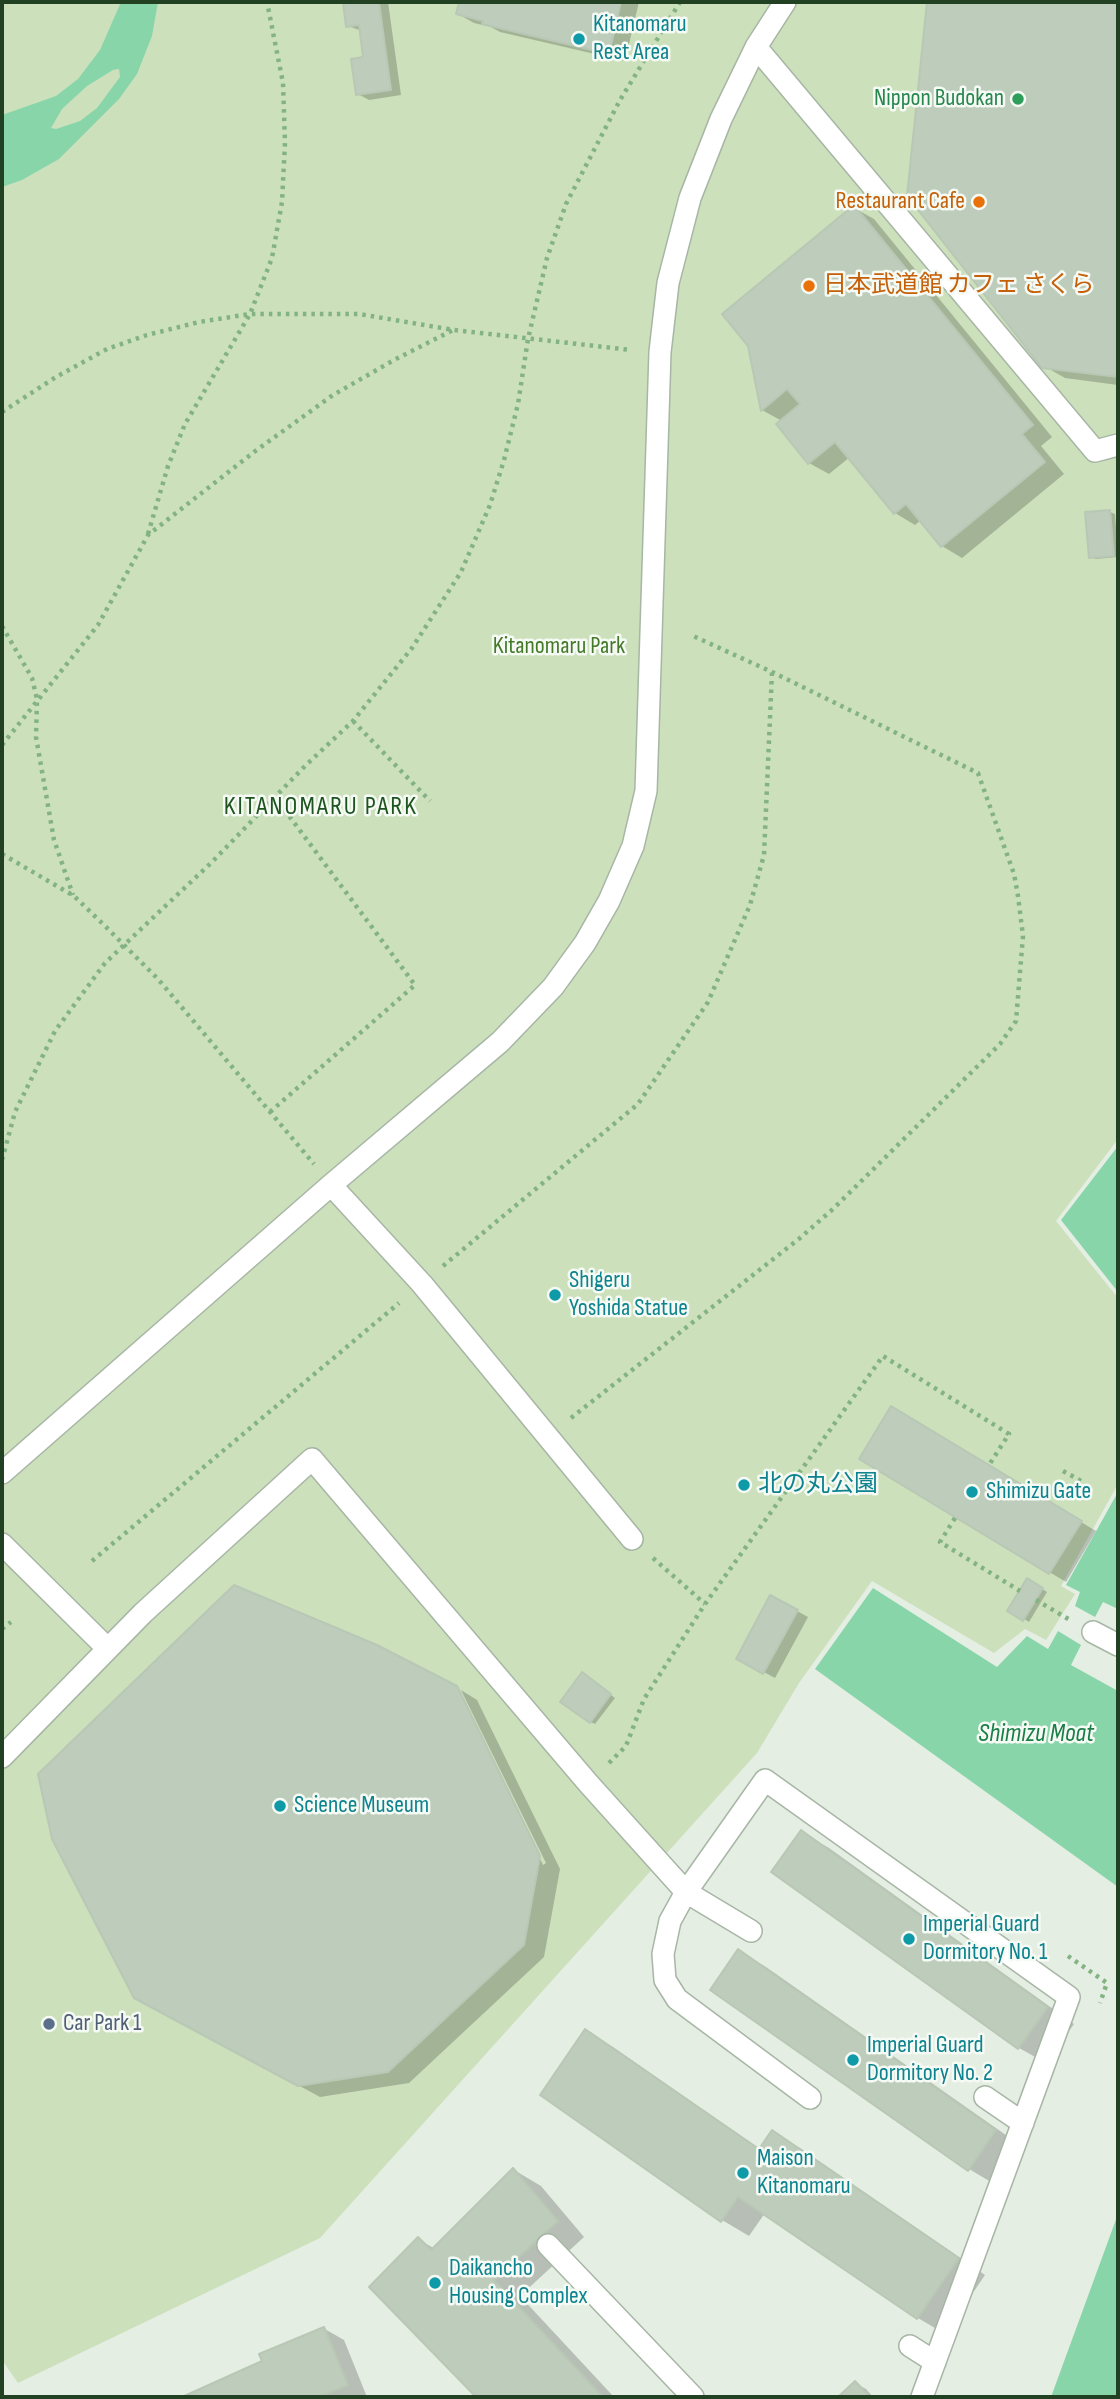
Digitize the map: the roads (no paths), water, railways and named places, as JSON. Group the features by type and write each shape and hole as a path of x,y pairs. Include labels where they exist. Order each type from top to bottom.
{"street":[{"path":"2,1473 331,1185 500,1042 553,988 585,943 609,901 634,846 646,791 660,352 668,283 690,198 721,119 756,47 785,2"},
{"path":"756,47 1095,451 1118,445"},
{"path":"331,1185 422,1284 632,1539"},
{"path":"2,1757 107,1648 312,1459 588,1783 686,1892 751,1931"},
{"path":"2,1544 107,1648"},
{"path":"1093,1632 1118,1645"},
{"path":"810,2098 677,1999 665,1980 663,1954 670,1922 686,1892 765,1780 1069,1997 1023,2123 979,2216 922,2397"},
{"path":"985,2097 1023,2123"},
{"path":"548,2245 693,2397"},
{"path":"910,2346 935,2362"}],"water":[{"path":"121,2 158,2 152,36 137,74 119,99 59,159 22,180 2,187 2,115 56,96 78,79 100,50","holes":["119,69 120,77 97,108 80,121 56,129 51,128 62,109 87,86 113,70"]},
{"path":"1118,1146 1118,1292 1061,1220"},
{"path":"1118,1492 1118,1609 1103,1602 1095,1617 1075,1606 1080,1592 1066,1585"},
{"name":"Shimizu Moat","path":"873,1588 997,1667 1027,1636 1048,1649 1058,1631 1081,1645 1071,1665 1118,1691 1118,1887 815,1669"},
{"path":"1118,2214 1118,2397 1051,2397"}],"place":[{"name":"Kitanomaru Rest Area","path":"579,39"},
{"name":"Nippon Budokan","path":"1018,99"},
{"name":"Restaurant Cafe","path":"979,202"},
{"name":"日本武道館 カフェ さくら","path":"809,286"},
{"name":"Shigeru Yoshida Statue","path":"555,1295"},
{"name":"北の丸公園","path":"744,1485"},
{"name":"Shimizu Gate","path":"972,1492"},
{"name":"Science Museum","path":"280,1806"},
{"name":"Imperial Guard Dormitory No. 1","path":"909,1939"},
{"name":"Car Park 1","path":"49,2024"},
{"name":"Imperial Guard Dormitory No. 2","path":"853,2060"},
{"name":"Maison Kitanomaru","path":"743,2173"},
{"name":"Daikancho Housing Complex","path":"435,2283"}],"district":[{"name":"KITANOMARU PARK","path":"321,807"}],"park label":[{"name":"Kitanomaru Park","path":"559,647"}]}
